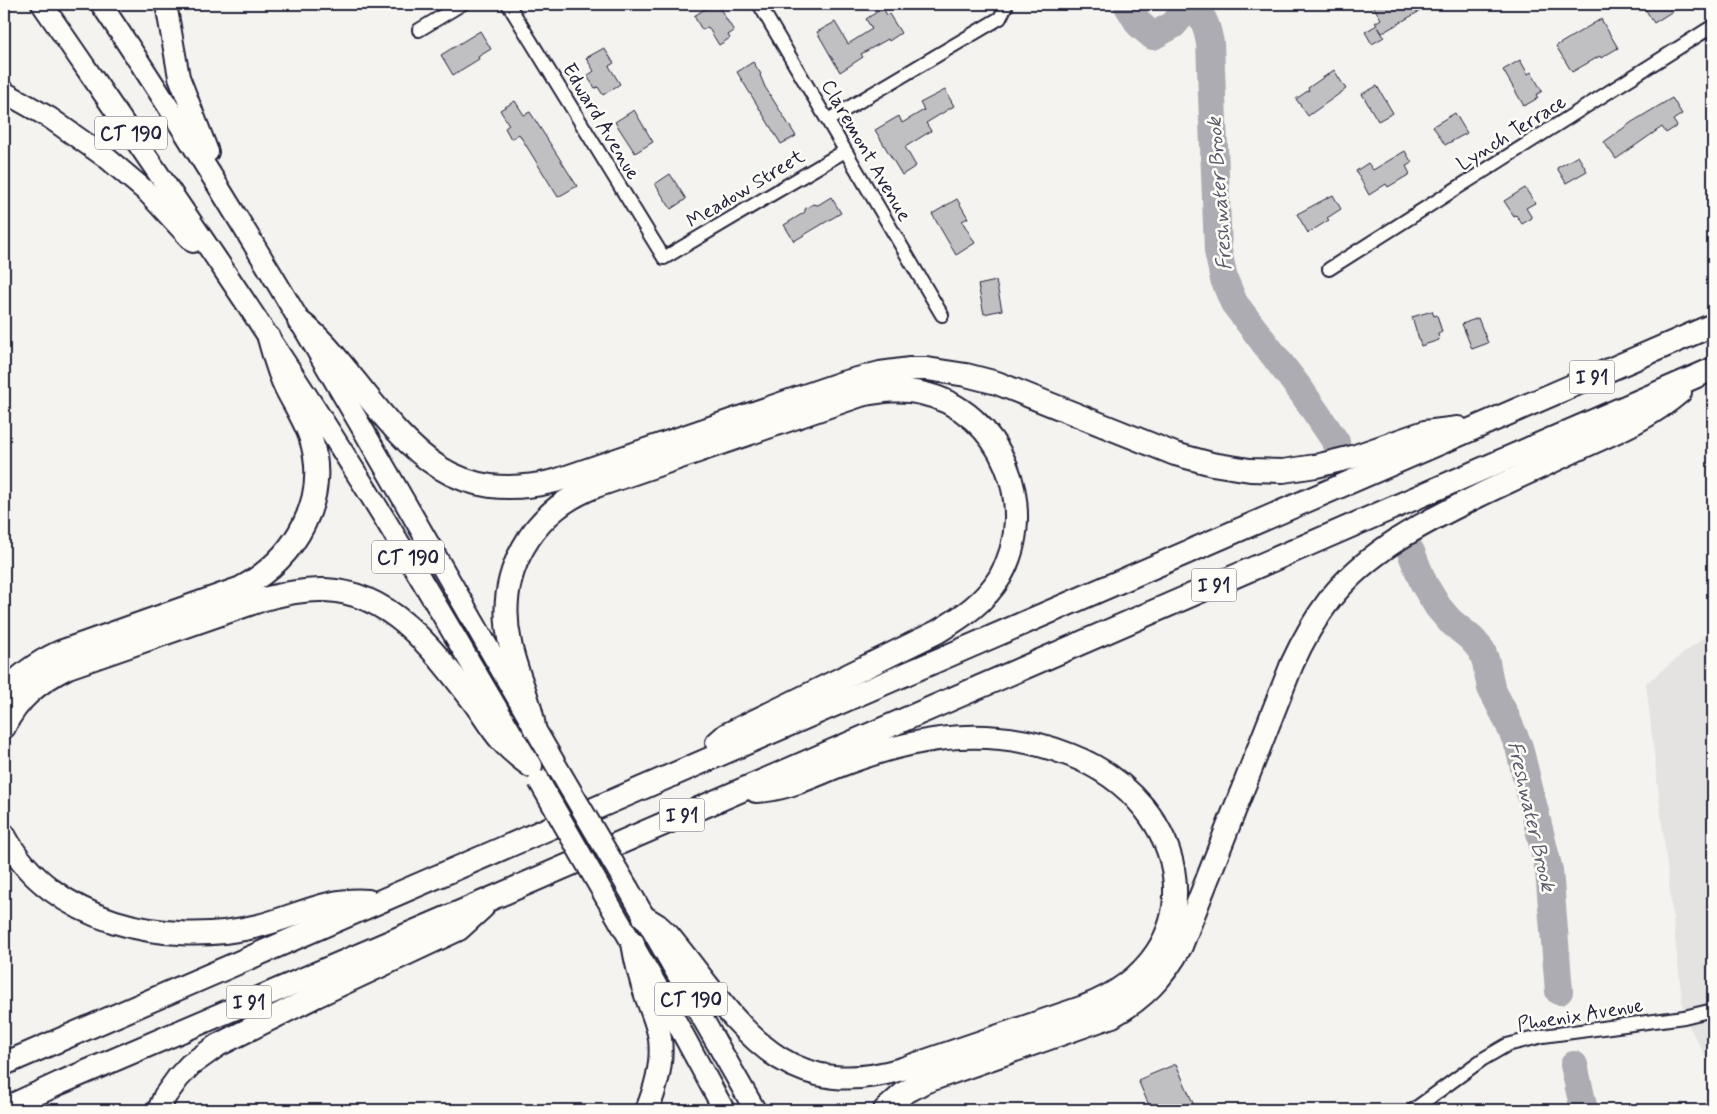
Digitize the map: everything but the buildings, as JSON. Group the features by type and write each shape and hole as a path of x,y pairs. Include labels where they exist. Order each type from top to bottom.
{"highway":[{"path":"299,321 322,341 382,414 419,452 439,468 455,477 490,487 521,488 562,479 842,383 880,373 910,369 946,371 985,379 1176,454 1232,468 1283,471 1316,466 1353,457 1425,432 1450,428 1474,428"},
{"name":"I 91","path":"4,1064 1712,325"},
{"path":"4,694 33,666 60,652 241,588 268,571 289,548 303,527 312,504 316,482 316,461 308,430 281,377 269,338"},
{"path":"885,1110 904,1093 924,1082 1112,1016 1150,990 1167,970 1181,946 1292,664 1309,631 1335,594 1372,557 1401,536 1460,505 1648,416 1703,374"},
{"name":"I 91","path":"4,1109 78,1075 495,897 1703,374"},
{"path":"534,727 510,642 506,618 507,595 513,570 524,545 541,523 562,504 579,493 596,486 836,402 872,393 899,390 922,393 951,404 971,418 987,434 1003,458 1014,486 1017,508 1015,535 1010,554 999,578 988,593 966,613 938,632 726,735 690,766"},
{"path":"4,726 14,710 30,691 44,680 68,667 264,599 310,590 334,590 361,597 402,620 444,665 502,740 535,773"},
{"path":"644,917 668,935 726,1008 770,1052 787,1064 805,1071 826,1076 850,1078 872,1077 902,1069 1095,1002 1122,988 1142,970 1160,945 1170,924 1175,894 1174,872 1168,848 1153,819 1130,792 1107,773 1084,760 1053,748 999,737 938,738 903,745 866,756 782,788 734,792"},
{"path":"4,835 12,850 26,868 52,891 83,909 107,919 154,931 189,934 226,932 258,926 337,902 354,900 377,902"},
{"path":"159,1110 165,1096 178,1078 190,1065 218,1045 316,996 459,929 495,897"},
{"path":"633,944 640,978 656,1020 660,1039 659,1068 656,1084 647,1110"}],"main road":[{"name":"CT 190","path":"42,4 269,338 383,517 535,773 633,944 724,1110"},
{"name":"CT 190","path":"101,4 171,110 299,321 755,1110"},
{"path":"166,4 179,77 212,160 222,192"},
{"path":"4,92 50,118 108,158 146,192 190,239 219,263"}],"street":[{"path":"419,30 462,4"},
{"name":"Edward Avenue","path":"508,4 664,258"},
{"name":"Claremont Avenue","path":"759,4 942,314"},
{"path":"828,120 1000,18 1007,4"},
{"name":"Lynch Terrace","path":"1329,269 1713,26"},
{"name":"Meadow Street","path":"664,258 845,151"},
{"name":"Phoenix Avenue","path":"1412,1110 1483,1059 1507,1045 1543,1036 1684,1017 1713,1010"}],"shaded area":[{"path":"1713,630 1713,1070 1684,1017 1646,683"}],"waterway":[{"name":"Freshwater Brook","path":"1127,4 1139,24 1153,36 1173,25 1186,10 1194,8 1207,28 1210,43 1218,251 1224,279 1234,303 1302,392 1336,442"},
{"name":"Freshwater Brook","path":"1411,552 1424,584 1438,607 1482,651 1491,688 1519,747 1549,870 1559,991"},
{"name":"Freshwater Brook","path":"1574,1065 1584,1110"}]}
